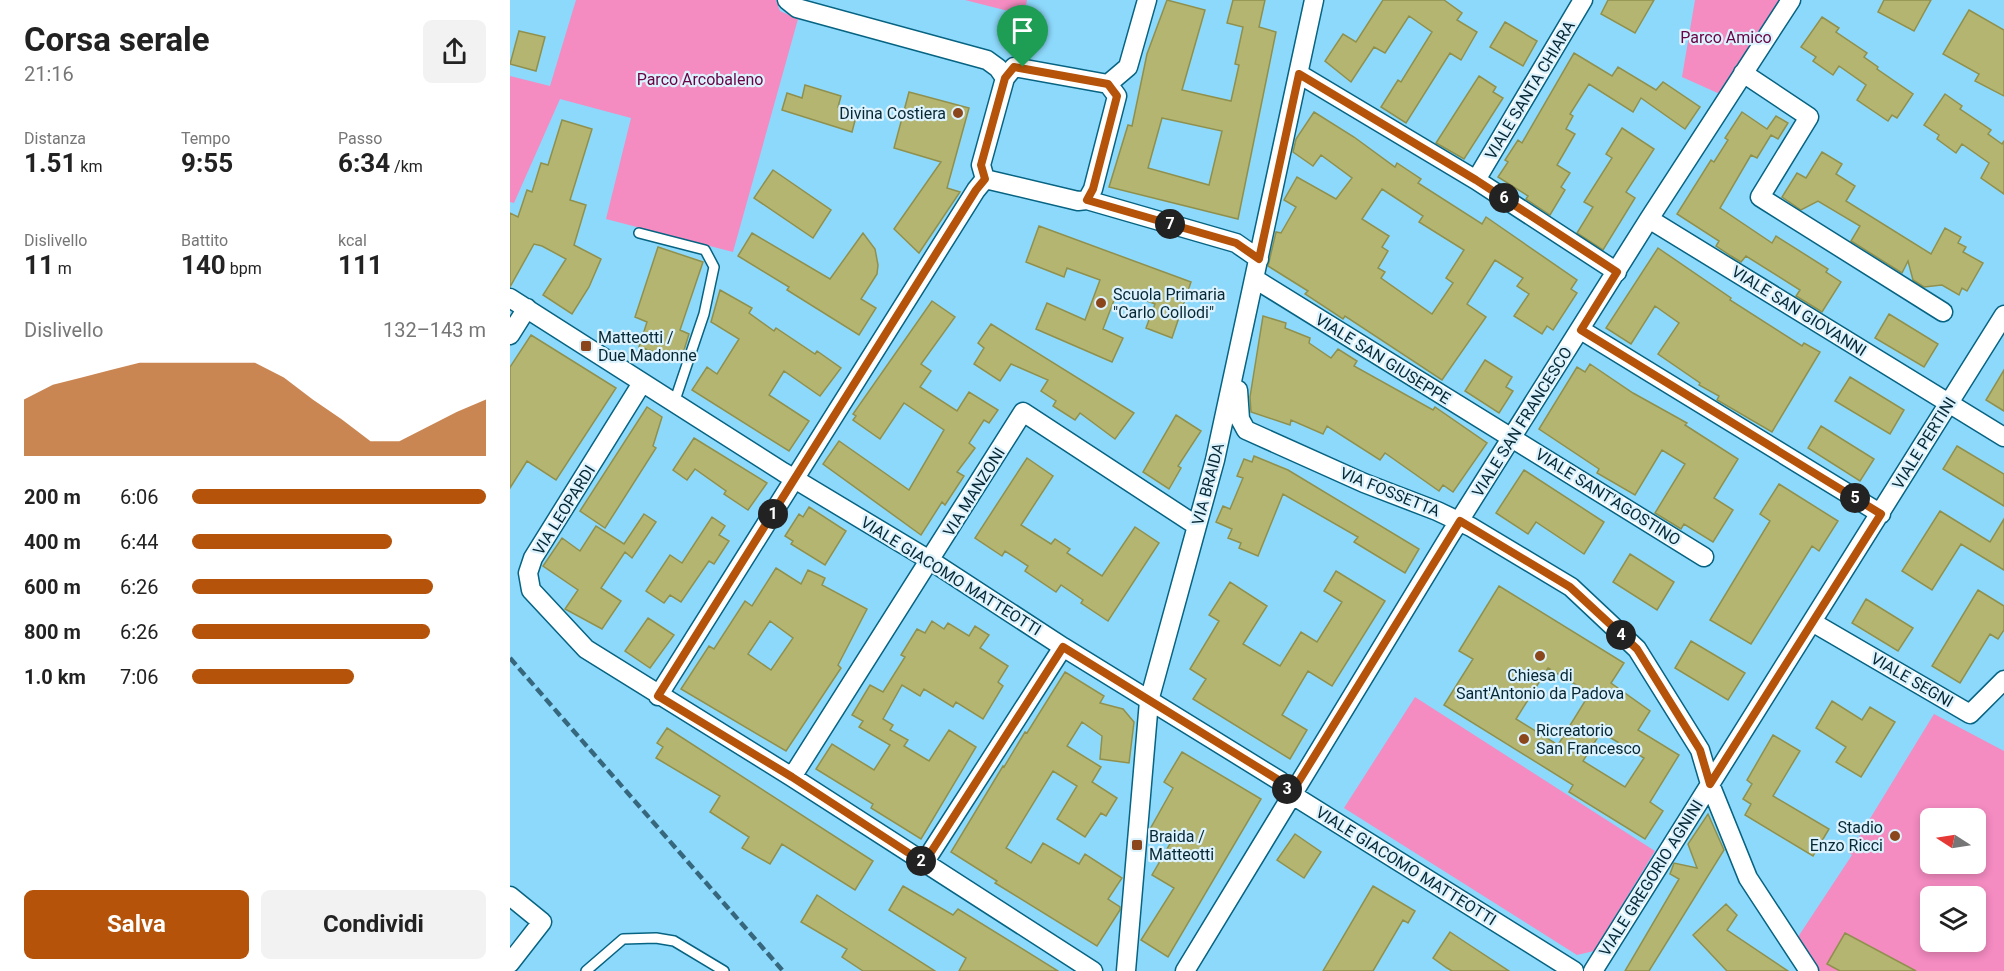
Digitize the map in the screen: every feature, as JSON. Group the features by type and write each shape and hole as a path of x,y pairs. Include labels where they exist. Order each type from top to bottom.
{"street":[{"path":"787,0 797,8 987,60 998,68 1005,78"},
{"path":"1108,84 1128,67 1148,0"},
{"name":"VIA BRAIDA","path":"1126,971 1149,701 1209,483 1314,0"},
{"name":"VIALE SANTA CHIARA","path":"1476,180 1583,0"},
{"name":"VIALE SAN FRANCESCO","path":"1185,970 1460,521 1649,219 1791,0"},
{"path":"985,179 981,165 1005,78 1014,67 1108,84 1117,96 1093,189 1087,200"},
{"path":"1743,73 1809,117 1760,197 1943,312"},
{"path":"1299,74 1476,180 1617,272"},
{"path":"985,179 1078,201 1087,200 1236,243 1259,259"},
{"path":"658,696 985,179"},
{"name":"VIALE SAN GIOVANNI","path":"1649,219 2004,437"},
{"name":"VIALE SAN GIUSEPPE","path":"1255,279 1512,438"},
{"name":"VIALE GIACOMO MATTEOTTI","path":"510,298 795,479 931,561 1063,647 1280,781 1291,794 1574,971"},
{"path":"510,335 527,308"},
{"name":"VIALE PERTINI","path":"1710,784 2004,315"},
{"path":"1581,330 1881,514"},
{"path":"1209,483 1216,478 1228,445 1246,430 1240,419 1238,387 1233,378"},
{"name":"VIA LEOPARDI","path":"642,383 533,558 528,573 531,590 586,649 658,696 792,777 1093,971"},
{"name":"VIA MANZONI","path":"792,777 931,561 1023,412 1197,526"},
{"name":"VIA FOSSETTA","path":"1246,430 1364,483 1460,521 1570,587 1637,649 1700,750 1710,784 1748,878 1809,971"},
{"name":"VIALE SANT'AGOSTINO","path":"1512,438 1704,557"},
{"name":"VIALE SEGNI","path":"1812,622 1970,714 2004,680"},
{"path":"924,863 1063,647"},
{"name":"VIALE GREGORIO AGNINI","path":"1593,971 1710,784"},
{"path":"510,896 542,922 510,963"}],"lane":[{"path":"639,233 705,250 714,267 704,314 674,403"},
{"path":"586,971 623,939 656,938 674,941 722,971"}],"green space":[{"name":"Parco Arcobaleno","path":"576,0 776,0 780,11 798,19 733,252 606,219 631,118 560,99 514,203 510,202 510,76 550,86"},
{"path":"965,0 1027,0 1024,15"},
{"name":"Parco Amico","path":"1695,0 1792,0 1731,99 1682,77"},
{"path":"1415,697 1655,851 1594,951 1577,955 1344,808"},
{"name":"Stadio Enzo Ricci","path":"1934,714 2004,751 2004,971 1819,971 1796,940 1852,855 1849,853"}],"building":[{"path":"1167,0 1205,10 1182,90 1231,101 1239,65 1235,64 1243,27 1227,23 1233,0 1265,0 1259,27 1276,32 1238,219 1109,187 1128,125 1132,126 1147,54","holes":["1162,118 1222,131 1209,185 1148,168"]},
{"path":"1383,0 1444,0 1462,13 1457,20 1477,32 1461,60 1450,53 1406,123 1381,107 1398,80 1401,82 1432,32 1409,16 1385,53 1374,47 1351,82 1325,61 1343,34 1356,42"},
{"path":"1608,0 1654,0 1635,33 1601,14"},
{"path":"1884,0 1931,0 1914,31 1878,12"},
{"path":"1969,10 2004,30 2004,96 1975,81 1979,74 1943,54"},
{"path":"1822,17 1839,28 1836,32 1867,53 1864,57 1878,67 1877,69 1913,94 1897,118 1892,115 1888,121 1857,100 1866,85 1839,66 1833,75 1813,61 1816,57 1801,47"},
{"path":"1505,22 1537,41 1523,66 1490,47"},
{"path":"519,31 545,37 536,71 510,64"},
{"path":"1574,53 1612,76 1618,67 1656,90 1663,82 1700,107 1685,129 1641,98 1633,112 1589,84 1570,114 1573,116 1566,129 1575,134 1557,165 1570,173 1561,187 1565,190 1550,215 1526,199 1528,196 1498,177 1508,162 1505,160 1518,140 1522,143"},
{"path":"1479,76 1496,87 1493,92 1503,98 1464,159 1436,143"},
{"path":"805,85 841,96 838,107 857,113 852,132 782,110 787,93 802,98"},
{"path":"909,92 969,108 947,188 960,192 919,253 894,229 941,162 894,148"},
{"path":"1945,94 1962,106 1960,109 1991,130 1988,134 2002,144 2004,141 2004,194 1981,178 1989,163 1962,144 1956,153 1937,139 1939,135 1924,125"},
{"path":"1314,112 1395,167 1397,163 1421,179 1418,183 1482,224 1486,217 1577,280 1571,289 1577,293 1553,330 1547,326 1542,334 1514,316 1529,294 1517,286 1523,278 1495,260 1467,304 1486,317 1442,380 1345,316 1343,319 1305,294 1308,291 1268,266 1276,232 1281,233 1296,207 1284,200 1297,177 1336,199 1352,178 1321,155 1313,166 1293,152 1296,139","holes":["1382,189 1423,216 1419,222 1464,250 1446,278 1453,283 1432,314 1381,278 1385,272 1378,268 1388,251 1382,247 1389,236 1362,219"]},
{"path":"1742,112 1767,129 1776,116 1788,123 1778,139 1771,135 1757,158 1751,155 1720,208 1772,243 1776,236 1828,269 1826,272 1841,282 1822,312 1796,296 1800,290 1746,256 1741,262 1731,256 1716,246 1719,241 1677,214 1711,160 1714,162 1728,140 1725,138"},
{"path":"562,120 592,129 570,200 586,205 574,245 601,259 589,287 572,314 543,295 566,259 542,246 534,244 510,287 510,213 518,217 527,190 532,192 541,163 548,165"},
{"path":"1622,128 1654,149 1626,192 1635,198 1603,250 1577,233 1593,207 1584,202 1612,158 1606,154"},
{"path":"1822,152 1842,164 1836,174 1855,186 1846,201 1931,254 1945,228 1961,237 1958,243 1966,247 1963,252 1983,263 1967,291 1962,288 1959,295 1942,285 1924,287 1913,280 1908,261 1902,273 1851,241 1860,226 1818,201 1801,210 1782,197 1797,173 1806,178"},
{"path":"773,170 831,210 813,238 754,198"},
{"path":"1039,226 1191,282 1172,338 1146,328 1155,304 1118,290 1103,329 1123,338 1112,362 1036,329 1047,303 1085,320 1100,280 1067,268 1064,277 1026,262"},
{"path":"752,233 830,279 863,233 875,249 878,265 877,274 861,299 876,308 859,335 787,290 789,287 738,256"},
{"path":"658,247 703,262 680,330 689,334 681,360 639,347 647,322 635,317"},
{"path":"1658,248 1731,298 1730,300 1802,346 1804,343 1820,352 1772,432 1717,400 1719,396 1699,385 1700,383 1658,354 1679,323 1655,306 1631,344 1606,328"},
{"path":"720,290 752,308 749,313 774,331 776,328 815,354 817,351 841,368 820,396 784,371 769,395 809,421 789,451 692,390 707,367 717,374 739,339 711,322"},
{"path":"932,301 955,317 921,364 931,371 920,387 957,411 969,392 998,410 989,423 984,420 969,443 975,448 957,472 964,476 945,505 942,502 921,535 823,464 839,441 909,490 944,430 904,403 880,439 853,420 856,416 853,414"},
{"path":"1889,314 1938,344 1924,367 1875,338"},
{"path":"1263,316 1286,323 1285,328 1310,338 1309,343 1331,358 1338,349 1357,361 1354,366 1433,410 1435,407 1487,443 1453,492 1443,485 1439,491 1385,453 1380,460 1327,426 1323,434 1291,420 1290,425 1251,412 1250,397"},
{"path":"991,324 1134,413 1115,439 1080,413 1075,420 1053,406 1056,401 1041,391 1048,380 1011,364 1000,381 974,364 984,348 978,343"},
{"path":"531,335 616,388 556,480 527,461 510,488 510,367"},
{"path":"1485,360 1512,377 1506,387 1513,391 1499,413 1465,391"},
{"path":"1590,364 1633,393 1687,423 1685,425 1738,459 1714,498 1733,510 1713,542 1684,524 1681,529 1655,513 1685,464 1662,450 1635,495 1597,473 1599,469 1539,429 1577,367 1585,372"},
{"path":"2004,370 2004,411 1986,400"},
{"path":"1850,377 1904,410 1890,434 1835,401"},
{"path":"647,407 662,417 653,446 656,448 605,528 580,511"},
{"path":"1176,415 1201,431 1178,466 1181,468 1169,489 1143,472"},
{"path":"1821,426 1874,459 1860,481 1808,448"},
{"path":"694,438 767,483 748,510 724,494 726,491 695,469 687,480 673,470"},
{"path":"1957,446 2004,474 2004,506 1943,469"},
{"path":"1254,456 1288,470 1419,549 1405,573 1354,542 1358,537 1283,494 1258,556 1239,548 1241,543 1228,538 1232,529 1216,522 1223,506 1230,509 1243,478 1237,476 1244,459 1252,462"},
{"path":"1027,458 1053,476 1021,525 1051,544 1055,539 1070,549 1067,553 1102,576 1135,527 1159,543 1108,621 1081,603 1083,600 1061,585 1056,592 1025,571 1028,566 1005,551 1002,556 975,538"},
{"path":"1524,470 1604,522 1584,554 1536,522 1528,534 1496,513"},
{"path":"1779,484 1838,521 1819,551 1812,546 1751,644 1710,620 1770,521 1760,514"},
{"path":"809,507 846,531 825,565 791,544 793,541 785,536 799,514 803,517"},
{"path":"1940,511 1990,542 2004,519 2004,570 1961,544 1932,590 1902,571"},
{"path":"644,514 656,522 632,558 625,552 601,588 621,601 602,629 565,609 578,590 543,566 562,538 580,551 596,526 624,544"},
{"path":"712,517 725,526 719,535 729,541 714,564 709,561 681,602 670,595 664,603 646,591 670,555 682,563"},
{"path":"1630,554 1674,582 1657,610 1613,582"},
{"path":"776,568 801,584 808,570 825,578 822,585 867,609 838,665 841,668 786,751 681,689 709,646 714,649 745,601 752,606","holes":["770,621 793,638 771,670 748,654"]},
{"path":"1336,571 1385,601 1332,686 1308,671 1282,715 1307,730 1290,759 1193,699 1206,679 1190,669 1219,621 1209,615 1230,582 1267,606 1243,644 1280,666 1301,632 1317,642 1342,602 1324,591"},
{"path":"1499,586 1624,663 1611,683 1650,711 1638,730 1679,755 1650,802 1663,811 1645,839 1569,792 1573,785 1444,705 1473,659 1459,651","holes":["1548,668 1590,693 1558,745 1516,719","1601,732 1644,758 1625,787 1583,761"]},
{"path":"1978,590 2004,606 2004,630 1998,639 1990,634 1960,683 1932,666"},
{"path":"1866,599 1913,628 1898,651 1852,623"},
{"path":"648,618 674,635 650,668 625,651"},
{"path":"932,621 944,629 948,623 969,636 975,626 989,635 980,648 1008,666 998,682 1003,686 983,719 956,702 953,707 924,689 920,696 902,685 883,719 893,725 890,730 908,740 904,746 929,761 949,730 976,747 921,839 871,808 873,804 816,769 832,744 874,770 890,745 859,727 863,721 852,715 870,685 883,692 905,657 901,655 917,629 925,633"},
{"path":"1691,641 1745,673 1728,700 1675,668"},
{"path":"1065,672 1104,696 1100,703 1123,709 1134,722 1129,763 1100,759 1102,736 1082,722 1067,746 1101,767 1092,782 1117,798 1106,816 1101,813 1085,837 1057,819 1077,786 1053,771 1006,848 1031,863 1043,843 1079,864 1085,854 1122,878 1108,899 1120,907 1120,910 1097,946 995,883 997,881 951,852 1003,766 1025,732 1027,733"},
{"path":"1832,701 1862,720 1870,707 1895,722 1861,777 1836,762 1846,747 1816,728"},
{"path":"667,728 873,861 855,890 782,844 770,864 742,848 749,837 710,812 720,796 656,758 663,747 657,743"},
{"path":"1773,735 1800,751 1773,796 1829,829 1813,856 1745,815 1751,804 1743,799 1752,784 1747,780"},
{"path":"1182,752 1261,799 1168,957 1141,940 1174,888 1152,875 1171,842 1149,831 1173,788 1164,782"},
{"path":"1708,814 1724,850 1649,971 1625,971 1679,879 1670,874 1674,863 1697,868 1688,844"},
{"path":"1295,834 1321,852 1304,878 1277,860"},
{"path":"903,886 953,915 958,909 1058,971 959,971 966,958 889,910"},
{"path":"1373,886 1415,911 1408,923 1403,920 1373,971 1323,971"},
{"path":"817,895 935,971 863,971 842,957 847,949 801,922"},
{"path":"1726,904 1737,915 1727,930 1788,971 1727,971 1693,935"},
{"path":"1450,932 1509,971 1452,971 1447,968 1433,958"},
{"path":"1845,933 1916,971 1840,971 1827,964"}],"railway":[{"path":"510,658 783,971"}],"place":[{"name":"Divina Costiera","path":"958,113"},
{"name":"Scuola Primaria \"Carlo Collodi\"","path":"1101,303"},
{"name":"Matteotti / Due Madonne","path":"586,346"},
{"name":"Chiesa di Sant'Antonio da Padova","path":"1540,656"},
{"name":"Ricreatorio San Francesco","path":"1524,739"},
{"name":"Stadio Enzo Ricci","path":"1895,836"},
{"name":"Braida / Matteotti","path":"1137,845"}],"route":[{"path":"1014,67 1023,67 1108,84 1117,96 1093,189 1087,200 1236,243 1259,259 1299,74 1476,180 1617,272 1581,330 1881,514 1710,784 1700,750 1637,649 1570,587 1460,521 1291,794 1280,781 1063,647 924,863 792,777 658,696 985,179 981,165 1005,78 1014,67"}]}
